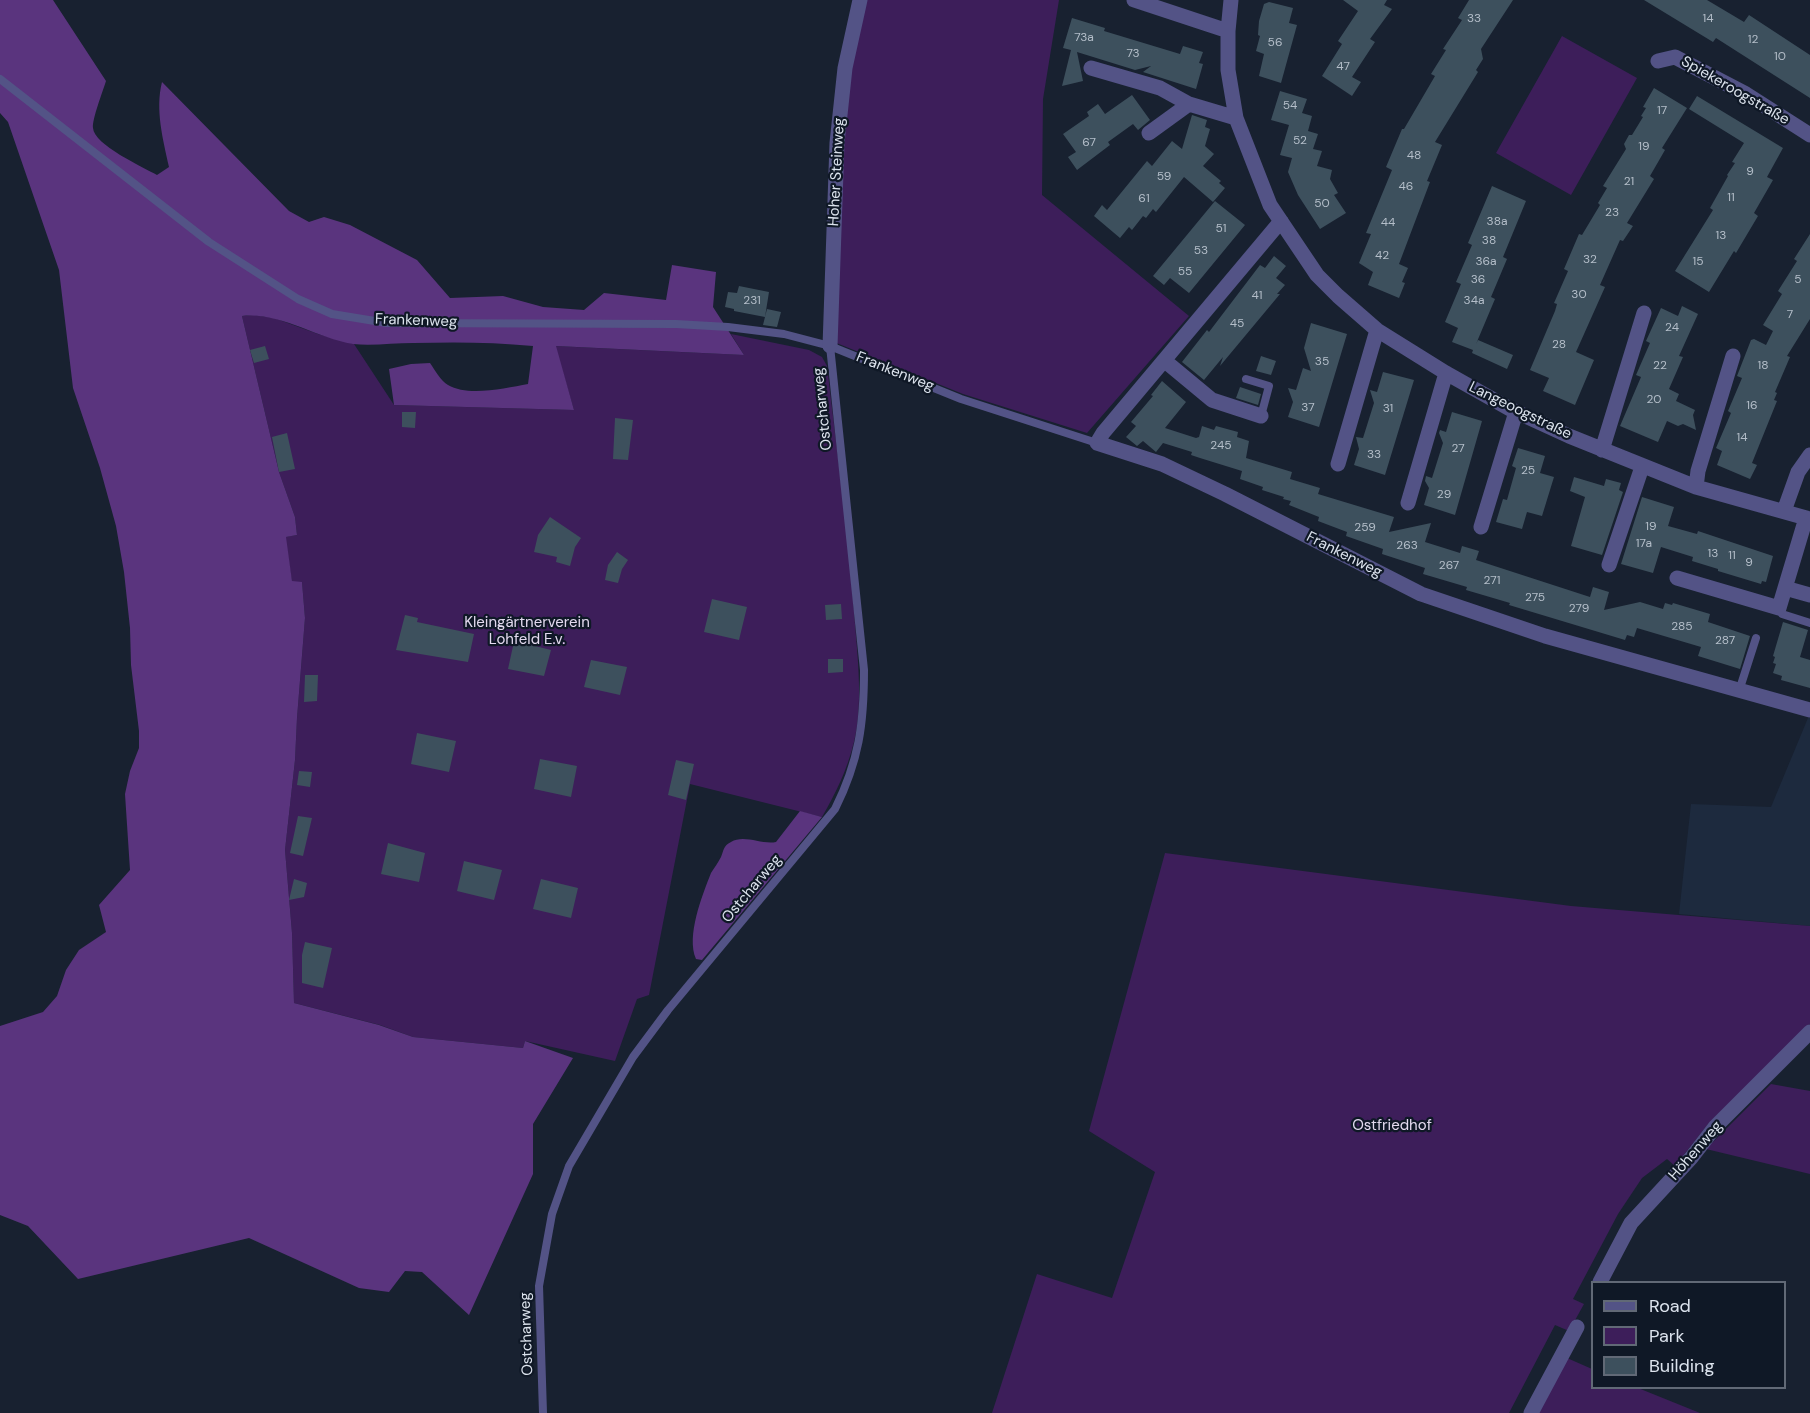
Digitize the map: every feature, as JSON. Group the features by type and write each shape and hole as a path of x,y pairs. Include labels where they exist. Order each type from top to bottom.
{"street":[{"name":"Hoher Steinweg","path":"830,346 837,143 845,68 860,0"},
{"path":"1134,0 1228,31"},
{"name":"Langeoogstraße","path":"1231,0 1228,70 1236,118 1270,205 1317,275 1377,330 1446,374 1516,412 1602,450 1696,487 1808,518"},
{"name":"Spiekeroogstraße","path":"1658,60 1675,57 1746,94 1810,135"},
{"path":"1091,68 1160,88 1189,104 1236,118"},
{"path":"1149,133 1189,104"},
{"path":"1097,443 1281,221"},
{"path":"1602,450 1644,313"},
{"path":"1338,464 1377,330"},
{"path":"1696,487 1698,471 1733,356"},
{"path":"1165,361 1212,400 1261,416"},
{"path":"1408,503 1446,374"},
{"path":"1481,527 1516,412"},
{"name":"Frankenweg","path":"1097,443 1162,464 1421,594 1545,636 1810,710"},
{"path":"1784,511 1798,472 1810,455"},
{"path":"1609,565 1642,467"},
{"path":"1677,578 1779,608 1808,518"},
{"path":"1785,588 1810,595"},
{"name":"Höhenweg","path":"1601,1281 1632,1223 1691,1158 1715,1127 1810,1032"},
{"path":"1531,1413 1577,1327"}],"lane":[{"name":"Frankenweg","path":"0,79 209,242 298,299 332,314 387,323 665,324 729,327 784,334 830,346 961,399 1097,443"},
{"name":"Ostcharweg","path":"543,1413 538,1286 552,1214 568,1166 621,1076 664,1016 835,809 849,782 864,710 864,670 830,346"},
{"path":"1246,379 1269,387 1261,416"},
{"path":"1779,608 1782,614 1810,623"},
{"path":"1739,691 1756,638"}],"shaded area":[{"path":"0,0 53,0 106,81 93,128 95,135 110,148 157,175 169,167 162,135 159,103 162,82 289,211 309,222 324,217 350,225 417,260 450,298 503,296 543,307 584,310 604,293 666,300 672,265 716,272 713,307 744,355 556,346 574,410 394,405 389,369 430,363 448,385 456,389 487,391 509,388 528,384 533,346 458,342 353,344 270,318 242,316 279,472 295,517 297,535 286,537 292,581 302,582 305,618 295,760 285,850 292,933 294,1003 379,1025 413,1037 523,1048 525,1041 573,1058 533,1124 533,1174 469,1315 422,1272 405,1271 389,1292 359,1288 249,1238 78,1279 28,1226 0,1215 0,1026 43,1012 57,996 66,970 79,950 106,932 99,905 130,870 125,794 130,771 139,748 139,731 124,572 116,526 100,468 73,388 59,270 8,122 0,113"},
{"path":"1808,718 1810,718 1810,926 1679,914 1691,804 1771,807"},
{"path":"800,811 822,817 702,960 696,959 693,939 696,916 711,873 725,847 731,842 742,839 776,842"}],"green space":[{"path":"855,0 1059,0 1043,99 1042,195 1189,316 1087,433 963,394 829,340"},
{"path":"1562,36 1637,78 1571,195 1496,153"},
{"name":"Kleingärtnerverein Lohfeld E.v.","path":"242,316 274,318 354,344 394,405 574,410 555,346 744,355 731,334 809,350 822,357 827,366 843,495 858,668 857,728 851,752 841,781 822,817 690,784 649,995 637,999 615,1061 525,1041 523,1048 413,1037 380,1025 294,1003 292,933 285,850 295,760 305,618 302,582 292,582 285,537 297,535 295,517 279,472"},
{"name":"Ostfriedhof","path":"1165,853 1571,906 1810,926 1810,1024 1708,1124 1675,1166 1667,1159 1642,1178 1618,1214 1573,1299 1584,1304 1569,1331 1555,1325 1509,1413 992,1413 1037,1274 1112,1298 1155,1172 1089,1131"},
{"path":"1771,1084 1810,1091 1810,1174 1706,1149"},
{"path":"1567,1358 1591,1369 1591,1389 1640,1389 1700,1413 1537,1413"}],"building":[{"path":"1343,0 1387,0 1384,5 1392,9 1370,39 1375,42 1352,77 1361,82 1352,96 1322,76 1342,44 1338,41 1358,11"},
{"path":"1469,0 1513,0 1481,49 1483,59 1476,70 1478,72 1435,142 1442,145 1427,181 1430,182 1399,264 1408,268 1399,298 1368,285 1373,272 1359,263 1371,234 1366,233 1392,170 1386,167 1402,129 1435,76 1431,74 1446,50 1443,49 1462,20 1458,18"},
{"path":"1644,0 1707,0 1744,22 1749,15 1810,55 1810,98 1716,38 1713,42"},
{"path":"1269,2 1293,8 1289,23 1297,25 1281,83 1259,76 1264,54 1256,51 1260,36 1258,35 1259,21 1264,4"},
{"path":"1072,18 1105,28 1104,31 1180,54 1183,46 1203,52 1199,63 1203,64 1196,89 1143,72 1151,66 1135,70 1077,52 1083,81 1062,86 1071,50 1063,48"},
{"path":"1654,88 1687,108 1662,148 1665,150 1650,176 1654,179 1627,223 1633,226 1623,241 1620,240 1600,285 1605,287 1576,352 1594,360 1575,405 1543,391 1549,378 1530,370 1555,311 1557,304 1554,303 1568,271 1564,269 1579,234 1582,235 1600,205 1598,203 1607,188 1603,186 1626,149 1624,144 1629,135 1632,135 1643,117 1641,116 1646,108 1643,107"},
{"path":"1280,91 1307,99 1302,113 1312,116 1308,131 1318,134 1313,149 1322,151 1317,166 1332,170 1330,179 1338,193 1334,195 1346,213 1320,229 1298,195 1288,172 1292,158 1280,155 1289,125 1271,120"},
{"path":"1132,95 1150,120 1138,130 1133,124 1108,142 1110,145 1077,170 1068,157 1076,152 1063,134 1089,116 1087,112 1098,104 1105,114"},
{"path":"1697,96 1783,148 1767,177 1773,180 1754,213 1758,216 1709,292 1675,271 1713,210 1710,208 1735,163 1732,162 1744,143 1689,109"},
{"path":"1192,115 1207,120 1205,127 1210,129 1205,146 1214,154 1203,166 1221,181 1219,183 1225,188 1213,202 1184,177 1156,212 1153,209 1146,218 1143,216 1132,230 1129,227 1120,238 1094,216 1102,205 1107,210 1147,161 1152,166 1172,141 1182,149"},
{"path":"1492,186 1526,201 1503,257 1507,259 1491,297 1495,299 1476,344 1478,340 1513,355 1507,369 1472,353 1473,350 1452,342 1458,328 1445,322 1461,284 1456,282 1472,245 1468,243"},
{"path":"1215,201 1245,225 1189,293 1170,278 1164,285 1153,276"},
{"path":"1810,234 1810,319 1787,356 1790,357 1775,392 1777,393 1774,400 1777,401 1752,463 1757,465 1750,479 1717,465 1722,451 1716,448 1731,413 1728,411 1742,378 1737,376 1751,340 1754,339 1766,345 1773,331 1763,325 1782,294 1778,291 1797,261 1794,259"},
{"path":"1274,256 1286,266 1276,278 1285,285 1277,294 1280,294 1220,366 1223,357 1204,380 1182,362 1207,330 1209,332 1260,265 1265,268"},
{"path":"739,286 769,292 765,317 725,307 728,292 737,293"},
{"path":"1682,306 1698,314 1679,356 1683,357 1669,389 1679,394 1676,401 1695,410 1693,415 1696,430 1683,424 1678,426 1667,421 1658,442 1620,426 1641,377 1636,375 1650,343 1646,341 1661,308 1678,316"},
{"path":"767,309 781,312 777,327 763,325"},
{"path":"1311,323 1347,334 1319,427 1288,417 1293,402 1288,388 1296,390 1303,368 1311,371 1304,348"},
{"path":"265,346 269,359 254,363 250,350"},
{"path":"1261,356 1276,361 1271,375 1256,371"},
{"path":"1383,372 1414,380 1385,475 1354,465 1359,449 1356,437 1363,438 1374,403 1370,390 1377,392"},
{"path":"1162,381 1186,402 1165,428 1196,438 1199,437 1202,426 1214,430 1216,426 1238,432 1237,437 1249,441 1246,458 1292,472 1290,479 1320,488 1318,494 1394,517 1389,532 1431,523 1425,542 1460,553 1462,546 1479,551 1476,560 1590,597 1593,587 1609,592 1604,610 1640,602 1663,609 1665,603 1672,605 1673,603 1710,614 1708,622 1750,636 1740,669 1698,656 1701,647 1637,628 1634,637 1627,635 1625,640 1466,590 1467,587 1423,574 1425,568 1382,554 1383,549 1346,536 1347,532 1318,521 1319,517 1289,505 1291,501 1283,499 1284,497 1262,490 1263,487 1240,479 1242,471 1191,455 1192,452 1163,443 1156,452 1143,441 1137,446 1126,437 1136,426 1131,422 1153,396 1151,395"},
{"path":"1240,387 1261,394 1258,405 1236,398"},
{"path":"402,412 416,412 415,428 402,427"},
{"path":"1452,412 1482,421 1455,515 1424,505 1429,488 1425,481 1426,476 1432,478 1443,443 1439,433 1440,430 1446,432"},
{"path":"615,418 633,420 628,460 613,459"},
{"path":"287,433 295,469 279,472 272,437"},
{"path":"1518,448 1545,456 1540,473 1554,477 1542,516 1527,512 1522,529 1496,522 1503,499 1507,500 1516,468 1512,466"},
{"path":"1574,477 1604,486 1606,479 1621,483 1619,490 1623,492 1602,555 1571,546 1585,497 1570,491"},
{"path":"1642,497 1674,507 1668,526 1697,534 1698,531 1773,556 1766,582 1762,581 1761,584 1718,571 1718,569 1692,561 1693,557 1661,547 1653,573 1621,564"},
{"path":"550,517 581,538 575,547 570,566 556,562 557,557 534,552 538,535"},
{"path":"617,552 628,560 622,569 618,583 605,580 608,565"},
{"path":"712,599 747,607 739,640 704,632"},
{"path":"841,604 842,619 826,620 825,605"},
{"path":"405,615 418,618 417,622 474,634 468,662 396,650"},
{"path":"1783,622 1808,630 1800,657 1810,660 1810,688 1781,680 1782,676 1773,673 1776,664 1773,663 1775,657 1773,656"},
{"path":"515,637 528,640 527,644 551,650 544,676 508,669"},
{"path":"828,659 843,659 843,672 828,673"},
{"path":"591,660 627,667 620,695 584,687"},
{"path":"305,675 318,675 317,701 304,702"},
{"path":"417,733 456,741 449,772 411,764"},
{"path":"540,759 577,766 571,797 534,789"},
{"path":"676,760 694,764 686,800 668,795"},
{"path":"299,771 312,772 310,787 297,785"},
{"path":"298,816 312,818 303,856 290,853"},
{"path":"388,843 425,853 419,882 381,874"},
{"path":"464,861 502,870 494,900 457,891"},
{"path":"294,879 307,883 304,897 289,900"},
{"path":"541,879 578,888 571,918 533,909"},
{"path":"305,942 332,948 323,988 302,983 302,955"}]}
